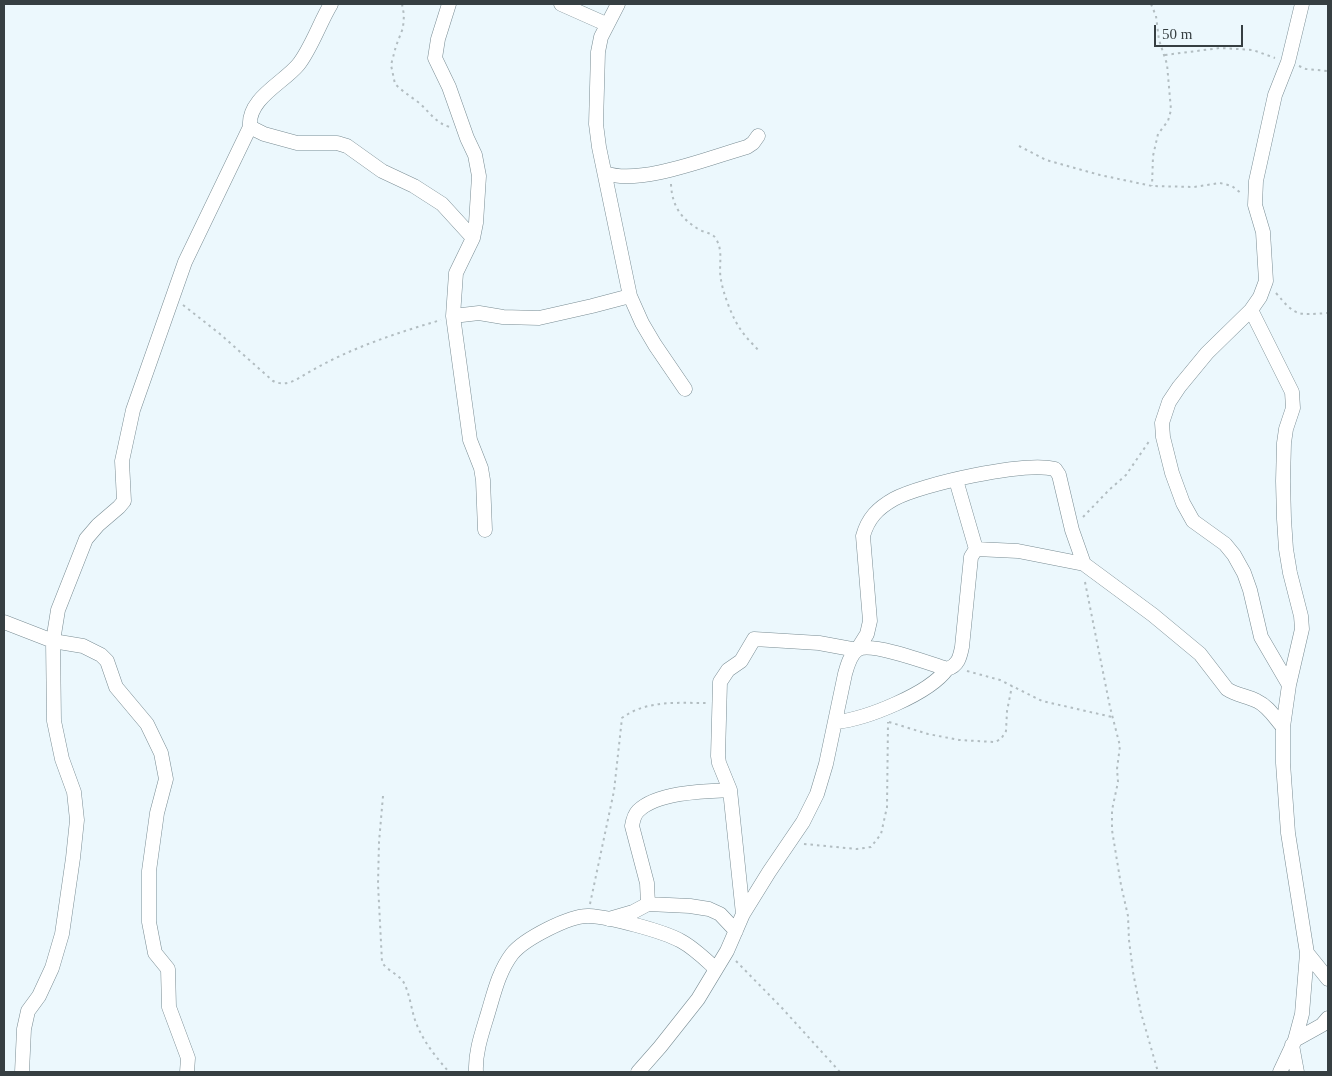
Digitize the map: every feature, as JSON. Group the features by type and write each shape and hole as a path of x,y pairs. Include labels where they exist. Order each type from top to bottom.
{"street":[{"path":"22,1072 24,1029 28,1011 39,996 52,968 62,934 74,858 77,820 74,792 62,759 54,721 53,641 58,610 86,539 124,501 125,490 122,461 133,410 185,262 250,127 251,114 256,104 299,64 331,4"},
{"path":"449,4 438,39 435,58 449,87 475,155 479,176 474,238 456,273 453,316 470,440 481,468 483,480 485,530"},
{"path":"561,4 606,24"},
{"path":"618,4 606,24 598,52 596,124 614,226 630,296 642,323 655,345 685,389"},
{"path":"1288,685 1261,637 1250,590 1244,573 1234,555 1225,544 1192,521 1183,503 1172,473 1163,437 1162,423 1169,402 1179,387 1207,353 1251,310 1260,297 1266,276 1262,232 1255,205 1256,181 1275,95 1288,62 1302,4"},
{"path":"250,127 264,134 297,144 336,143 347,146 382,172 414,186 442,204 474,238"},
{"path":"605,173 620,177 672,169 747,147 758,136"},
{"path":"453,316 479,313 503,317 539,318 630,296"},
{"path":"1251,310 1289,383 1293,401 1292,414 1286,429 1284,443 1284,519 1286,549 1301,616 1302,629 1288,685 1283,727 1283,763 1288,833 1308,953 1304,1001 1294,1042 1280,1072"},
{"path":"638,1072 698,999 727,951 743,914 803,822 817,794 836,722 845,674 849,661 867,634 870,621 863,536 867,522 892,500 926,487 1016,468 1047,466 1056,468 1059,475 1072,530 1084,564"},
{"path":"836,722 849,721 894,704 933,684 959,660 971,557 976,549 956,480"},
{"path":"976,549 1018,551 1084,564 1153,615 1200,654 1227,689 1263,704 1283,727"},
{"path":"4,622 53,641 82,646 101,654 107,661 116,687 147,724 161,753 166,779 157,813 149,871 149,922 155,954 168,969 169,1007 188,1058 186,1072"},
{"path":"743,914 730,790 718,756 720,682 724,674 741,661 754,639 818,643 857,650 865,648 892,652 950,668"},
{"path":"648,904 647,883 632,826 634,816 639,810 649,804 671,796 694,791 730,790"},
{"path":"609,920 634,912 648,904 690,906 709,909 720,914 736,931"},
{"path":"476,1072 476,1060 493,995 512,953 526,940 561,923 587,916 609,920 679,940 691,947 716,969"},
{"path":"1308,953 1328,979"},
{"path":"1294,1042 1322,1025 1328,1018"},
{"path":"1294,1042 1296,1072"}],"path":[{"path":"402,4 404,15 403,28 391,65 395,84 419,103 432,118 445,126 465,130"},
{"path":"1151,4 1156,16 1159,40 1167,64 1171,110 1168,121 1158,134 1153,156 1152,186"},
{"path":"1165,55 1220,48 1253,50 1306,69 1328,71"},
{"path":"1019,146 1046,160 1100,175 1152,186 1194,187 1220,183 1232,186 1255,205"},
{"path":"672,169 673,202 685,219 700,230 714,235 717,240 721,252 721,282 730,307 740,330 759,351"},
{"path":"1266,276 1290,310 1299,314 1328,313"},
{"path":"172,297 220,334 273,381 281,385 289,383 332,359 371,342 453,316"},
{"path":"1072,530 1109,490 1126,475 1162,423"},
{"path":"1084,564 1086,593 1094,620 1096,640 1120,746 1117,769 1118,782 1112,810 1112,830 1128,916 1133,972 1158,1072"},
{"path":"950,668 1000,680 1042,701 1113,717"},
{"path":"789,844 826,845 857,849 871,847 881,834 887,807 888,722 928,734 959,740 995,742 1001,740 1006,731 1007,711 1012,686"},
{"path":"587,916 614,790 622,718 632,710 650,705 719,703"},
{"path":"382,796 378,884 382,962 385,968 402,980 408,991 416,1021 424,1040 449,1072"},
{"path":"727,951 840,1072"}]}
